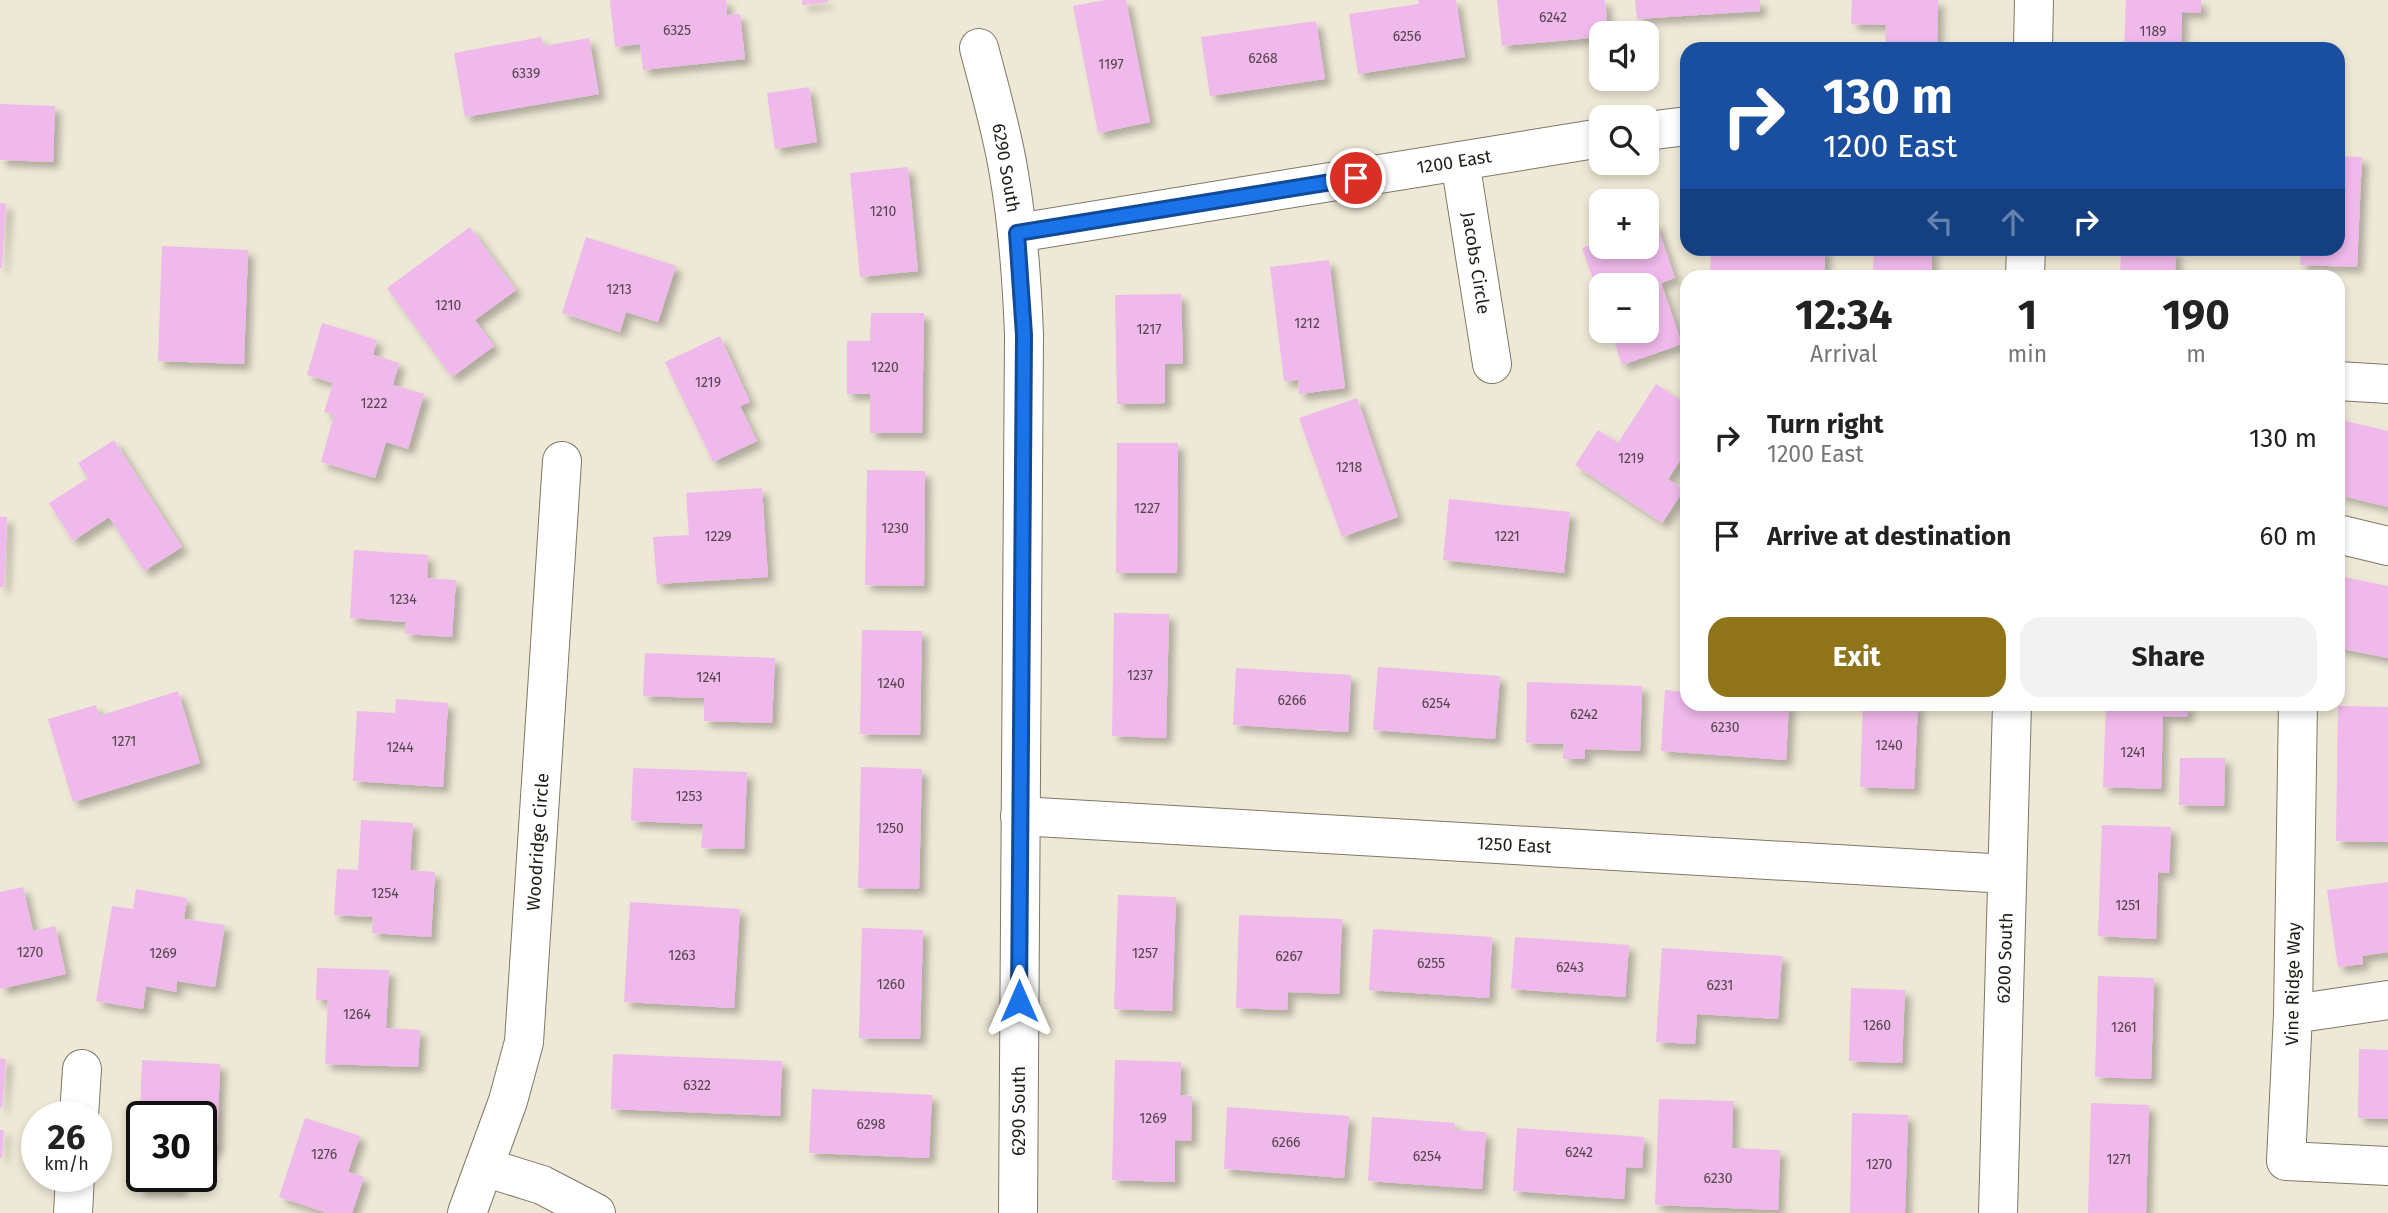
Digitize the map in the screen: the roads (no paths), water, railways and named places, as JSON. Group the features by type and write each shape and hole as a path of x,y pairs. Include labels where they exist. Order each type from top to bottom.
{"street":[{"path":"2033,42 2034,0"},
{"name":"6290 South","path":"979,48 997,114 1009,174 1017,233 1024,335 1018,1213"},
{"path":"1659,130 1680,127"},
{"name":"1200 East","path":"1017,233 1589,140"},
{"name":"Jacobs Circle","path":"1460,161 1492,364"},
{"path":"2345,381 2388,383"},
{"name":"Woodridge Circle","path":"467,1213 517,1072 526,1023 562,461"},
{"path":"2345,536 2388,546"},
{"name":"6200 South","path":"1998,1213 2012,711"},
{"name":"Vine Ridge Way","path":"2298,711 2293,1014 2286,1161 2388,1166"},
{"name":"1250 East","path":"1020,816 2007,874"},
{"path":"2293,1014 2388,1000"},
{"path":"80,1101 82,1069"},
{"path":"484,1167 542,1185 596,1213"},
{"path":"73,1213 74,1192"}]}
